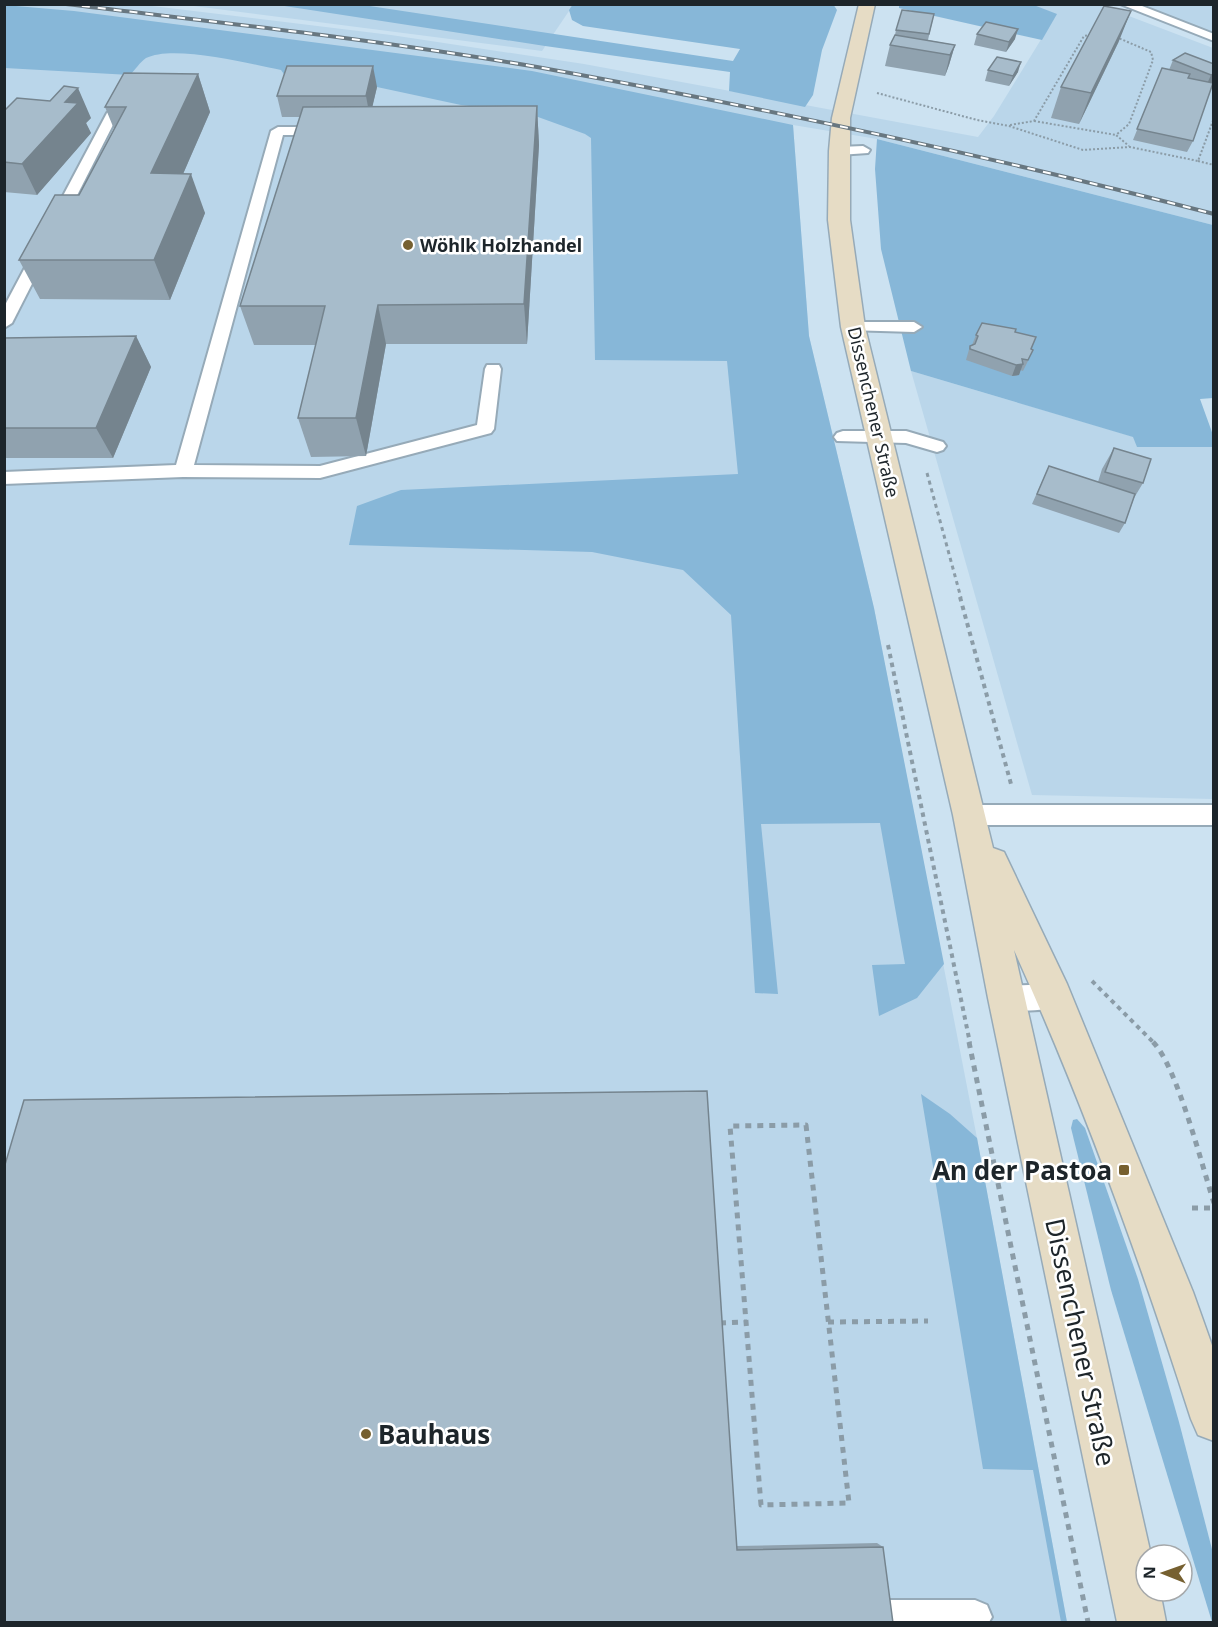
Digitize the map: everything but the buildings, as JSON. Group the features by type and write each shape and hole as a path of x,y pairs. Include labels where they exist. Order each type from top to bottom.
{"main road":[{"name":"Dissenchener Straße","path":"867,4 841,118 851,151 839,220 853,327 970,815 1006,998 1142,1623"},
{"name":"Dissenchener Straße","path":"970,815 1054,996 1172,1292 1214,1419"}],"lane":[{"path":"1125,4 1214,38"},
{"path":"4,323 113,113"},
{"path":"183,471 279,131 338,132"},
{"path":"853,327 914,327"},
{"path":"4,478 183,471 320,472 485,429 493,369"},
{"path":"843,437 906,437 937,446"},
{"path":"970,815 1214,814"},
{"path":"1006,998 1054,996"},
{"path":"887,1617 975,1617"}],"path":[{"path":"1034,122 1084,36 1089,33 1098,34"},
{"path":"1107,34 1127,40 1151,52 1153,60 1129,124 1116,135"},
{"path":"849,87 1009,126 1083,150 1130,147 1214,165"},
{"path":"1198,161 1214,118"},
{"path":"1009,126 1034,122 1059,124 1116,135 1130,147"},
{"path":"919,441 1019,816"},
{"path":"887,642 1088,1623"},
{"path":"1091,980 1158,1047 1174,1080 1214,1203"},
{"path":"806,1125 849,1503 761,1505 747,1322 730,1126 806,1125"},
{"path":"1192,1208 1214,1208"},
{"path":"828,1322 928,1321"},
{"path":"720,1323 747,1322"}],"shaded area":[{"path":"573,4 833,4 837,10 822,50 813,95 805,107 729,91 730,72 278,5 363,5 733,61 740,49 583,26 572,20 569,10"},
{"path":"899,4 1031,4 1057,14 1042,40 899,8"},
{"path":"4,5 74,11 532,71 793,125 809,336 874,608 944,964 917,998 879,1016 872,965 905,964 880,823 761,824 778,994 755,993 731,615 683,570 592,552 349,545 357,506 401,490 738,474 727,361 595,360 591,138 527,113 461,105 377,87 293,87 281,70 212,56 158,54 146,58 130,75 5,68"},
{"path":"5,5 144,5 391,35 584,64 978,137 994,116 1056,15 1031,5 1100,5 1213,48 1213,225 877,139 793,125 809,336 874,608 977,1138 1067,1622 5,1622"},
{"path":"186,5 573,5 542,51"},
{"path":"1139,5 1213,5 1213,32 1175,19"},
{"path":"877,139 1213,225 1213,398 1200,399 1213,435 1213,447 1137,447 1133,437 911,371 881,249 875,169"},
{"path":"911,371 1134,437 1138,447 1213,447 1213,799 1032,795"},
{"path":"921,1094 950,1114 977,1138 1067,1622 1061,1622 1033,1470 983,1469"},
{"path":"1077,1119 1085,1128 1138,1279 1179,1422 1213,1553 1213,1622 1194,1563 1194,1543 1188,1543 1111,1290 1071,1128 1073,1120"}],"railway":[{"path":"66,4 361,40 537,67 877,134 1046,172 1214,214"}],"place":[{"name":"Wöhlk Holzhandel","path":"408,245"},
{"name":"An der Pastoa","path":"1124,1170"},
{"name":"Bauhaus","path":"366,1434"}]}
